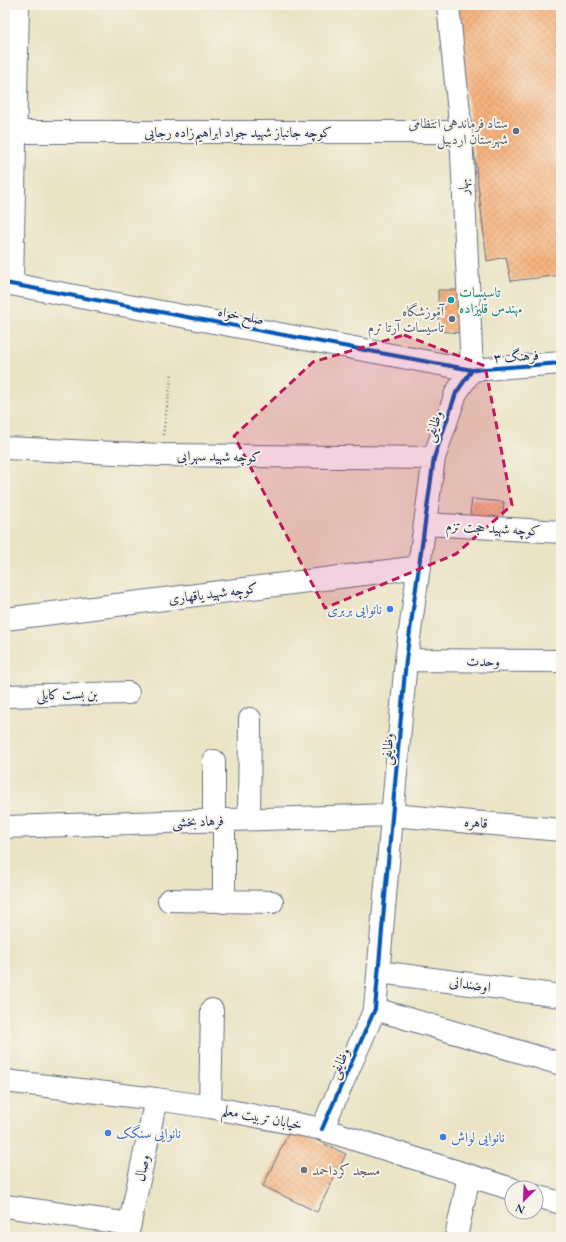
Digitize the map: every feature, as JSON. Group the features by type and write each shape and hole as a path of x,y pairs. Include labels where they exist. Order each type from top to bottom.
{"street":[{"path":"9,283 18,5"},
{"name":"بهار","path":"448,5 461,132 472,370"},
{"name":"کوچه جانباز شهید جواد ابراهیم‌زاده رجایی","path":"15,132 461,132"},
{"name":"صلح خواه","path":"9,283 472,370"},
{"name":"فرهنگ ۳","path":"472,370 561,363"},
{"name":"وظایفی","path":"322,1129 375,1009 406,660 434,458 456,393 472,370"},
{"name":"کوچه شهید سهرابی","path":"5,448 160,455 434,458"},
{"name":"کوچه شهید حجت تزم","path":"425,524 561,532"},
{"name":"کوچه شهید یاقهاری","path":"5,619 420,567"},
{"name":"وحدت","path":"406,660 561,661"},
{"name":"بن بست کابلی","path":"5,696 128,693"},
{"path":"249,819 250,719"},
{"path":"214,761 224,902"},
{"name":"فرهاد بخشی","path":"5,827 392,815"},
{"name":"قاهره","path":"392,815 561,830"},
{"path":"169,900 272,902"},
{"name":"اوضندانی","path":"379,972 561,996"},
{"path":"375,1009 561,1064"},
{"path":"210,1107 212,1010"},
{"name":"خیابان تربیت معلم","path":"5,1081 210,1107 322,1129 504,1186"},
{"name":"وصال","path":"128,1231 156,1099"},
{"path":"456,1237 470,1176"},
{"path":"544,1198 561,1203"},
{"path":"5,1206 128,1231"}],"path":[{"path":"160,455 172,372"}],"highlighted area":[{"path":"404,335 485,366 512,505 456,554 325,608 234,436 313,362"}],"building":[{"name":"ستاد فرماندهی انتظامی شهرستان اردبیل","path":"457,5 561,5 561,275 511,281 506,257 487,261"},
{"path":"438,290 464,290 461,333 439,331"},
{"path":"472,499 504,502 502,521 476,519 470,513"},
{"name":"مسجد کرداحمد","path":"291,1128 346,1154 317,1212 263,1186"}],"cycle path":[{"path":"5,283 472,370 561,363"},
{"path":"322,1129 375,1009 406,660 434,458 456,393 472,370"}],"place":[{"name":"ستاد فرماندهی انتظامی شهرستان اردبیل","path":"516,131"},
{"name":"تاسیسات مهندس قلیزاده","path":"451,300"},
{"name":"آموزشگاه تاسیسات آرتا ترم","path":"452,319"},
{"name":"نانوایی بربری","path":"390,609"},
{"name":"نانوایی سنگک","path":"108,1133"},
{"name":"نانوایی لواش","path":"443,1137"},
{"name":"مسجد کرداحمد","path":"304,1170"}]}
